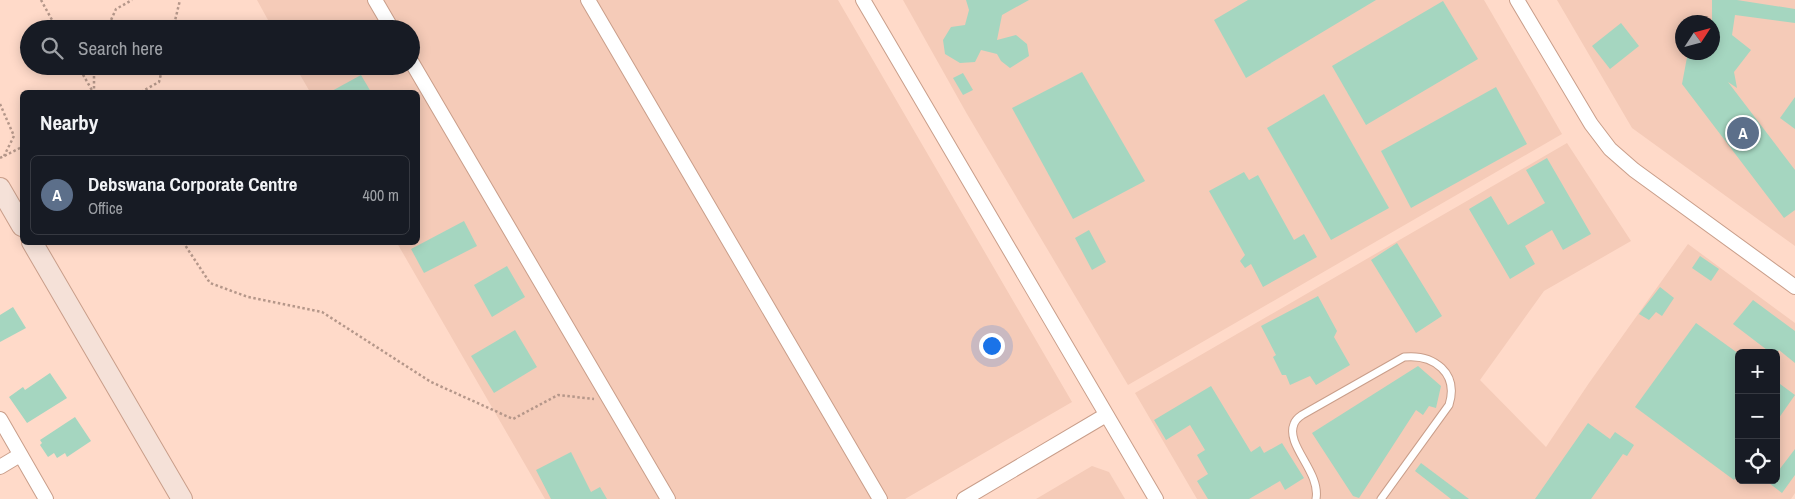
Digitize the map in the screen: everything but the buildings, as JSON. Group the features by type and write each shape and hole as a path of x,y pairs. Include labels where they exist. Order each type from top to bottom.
{"main road":[{"path":"0,188 20,223"},
{"path":"34,245 182,499"}],"street":[{"path":"375,0 387,20"},
{"path":"588,0 880,499"},
{"path":"863,0 1156,499"},
{"path":"1517,0 1591,124 1610,148 1634,170 1795,287"},
{"path":"419,75 668,499"},
{"path":"964,499 1106,415"},
{"path":"0,419 46,499"},
{"path":"0,467 20,454"}],"lane":[{"path":"1316,499 1317,485 1293,436 1294,424 1302,415 1404,357 1422,357 1442,368 1449,376 1452,385 1452,395 1449,405 1381,499"}],"path":[{"path":"41,0 52,20"},
{"path":"110,20 116,9 132,0"},
{"path":"175,20 180,0"},
{"path":"84,75 93,90"},
{"path":"94,75 94,90"},
{"path":"145,90 159,82 161,75"},
{"path":"0,104 14,136 4,156"},
{"path":"0,158 20,148"},
{"path":"185,245 210,283 248,297 322,312 431,382 513,419 558,395 611,402"}],"shaded area":[{"path":"257,0 838,0 1072,402 905,499 545,499 398,245 420,245 420,90 309,90 300,75 420,75 420,20 268,20"},
{"path":"903,0 1484,0 1562,134 1128,385 967,114"},
{"path":"1557,0 1795,0 1795,246 1632,128"},
{"path":"1567,143 1631,241 1544,291 1480,380 1546,447 1688,244 1795,323 1795,493 1791,499 1197,499 1135,393"},
{"path":"1092,466 1109,472 1125,499 1036,499"}],"place":[{"name":"Debswana Corporate Centre","path":"1743,133"}]}
